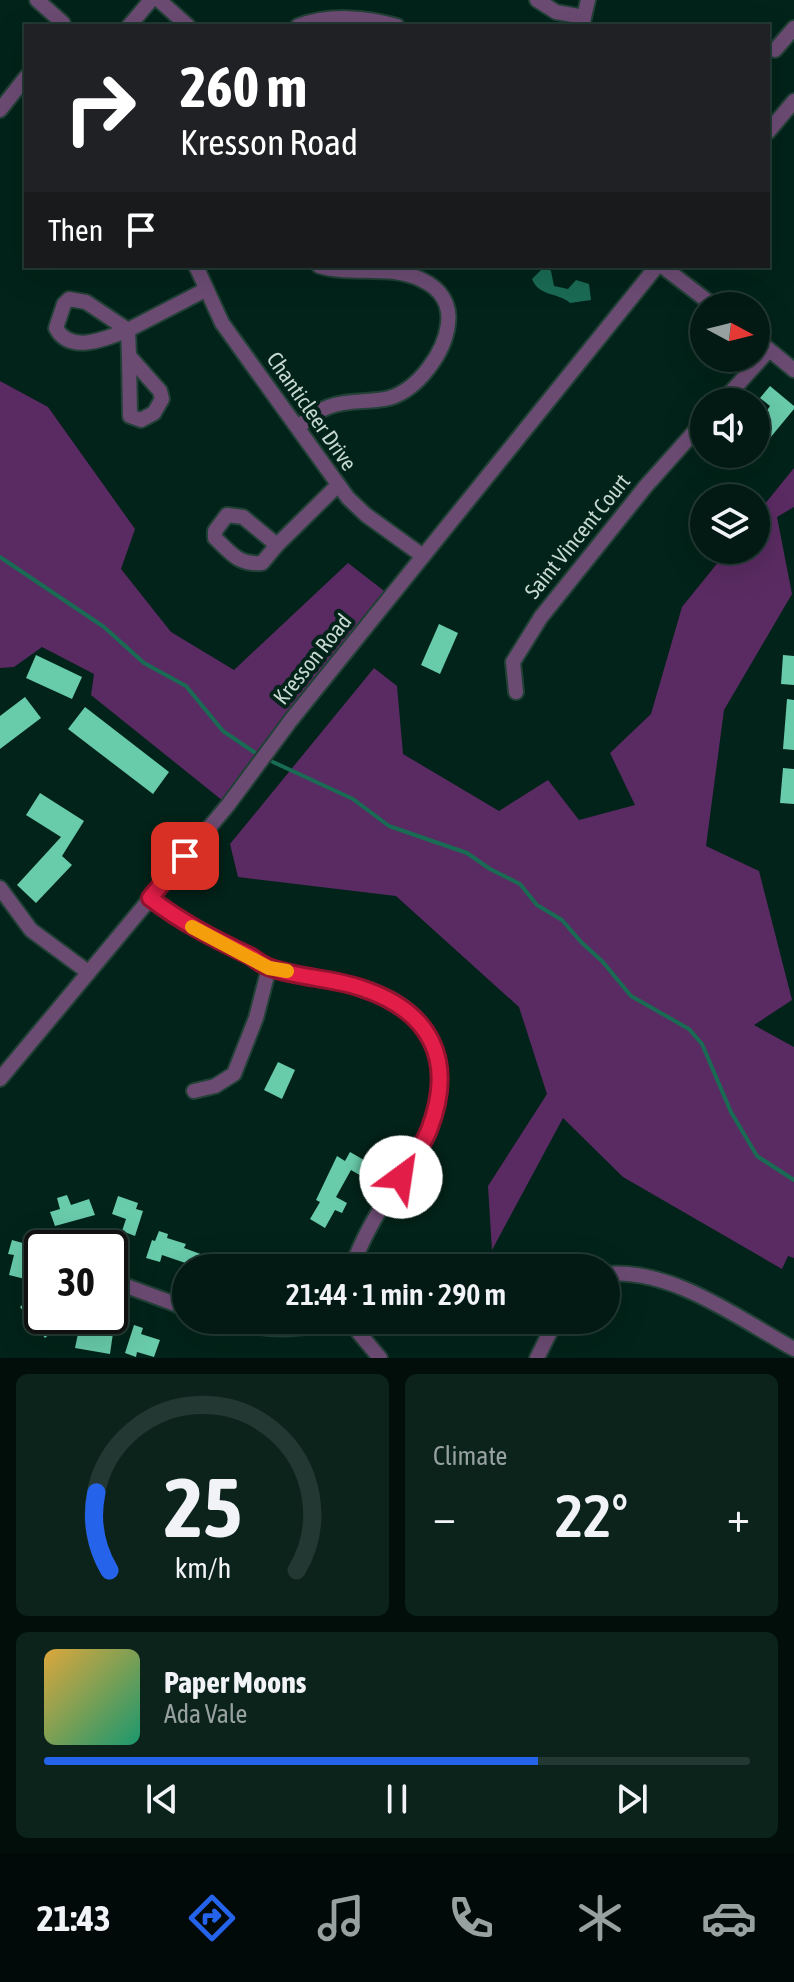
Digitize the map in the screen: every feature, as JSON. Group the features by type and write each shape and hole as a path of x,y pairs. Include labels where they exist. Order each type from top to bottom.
{"street":[{"path":"37,0 61,24"},
{"path":"131,24 151,0"},
{"path":"159,0 186,24"},
{"path":"537,0 556,12 583,21 588,0"},
{"path":"308,24 339,18 391,24"},
{"path":"775,50 794,28"},
{"path":"0,110 21,94"},
{"path":"770,130 794,101"},
{"name":"Chanticleer Drive","path":"197,268 222,323 338,485 366,515 423,556"},
{"path":"298,427 330,406 391,397 410,386 443,345 448,327 446,301 424,280 389,271 330,268"},
{"name":"Kresson Road","path":"0,1079 228,805 291,720 658,268"},
{"path":"663,268 695,292"},
{"path":"128,330 86,302 69,299 64,304 56,328 60,336 67,340 87,343 128,330 205,290"},
{"path":"128,330 129,356"},
{"path":"770,351 794,370"},
{"path":"735,388 749,372"},
{"name":"Saint Vincent Court","path":"516,692 513,662 541,617 646,486 690,437"},
{"path":"277,545 338,485"},
{"path":"0,888 31,930 88,972"},
{"path":"150,898 206,936 269,968 358,987 388,998 406,1009 433,1041 439,1059 439,1095 428,1132 373,1222 358,1254"},
{"path":"194,1091 215,1086 234,1074 256,1018 269,968"},
{"path":"620,1272 659,1279 684,1288 794,1349"},
{"path":"128,1287 172,1303"},
{"path":"360,1334 380,1358"},
{"path":"537,1358 549,1334"}],"shaded area":[{"path":"547,268 551,271 554,286 568,289 576,280 589,284 591,300 570,303 539,289 532,279"},
{"path":"0,381 48,407 135,529 121,569 171,632 234,670 348,563 392,597 228,805 91,695 94,674 42,647 14,667 0,668"},
{"path":"794,468 794,507 777,517 792,594 724,710 706,846 759,871 792,1000 754,1025 794,1047 794,1258 788,1256 782,1269 623,1177 563,1118 492,1250 488,1186 547,1094 519,1007 396,896 238,877 230,844 374,668 397,686 403,754 499,811 548,780 579,820 635,805 610,753 651,714 682,607 717,564 770,564 770,498"}],"building":[{"path":"770,386 794,406 770,438 770,388"},
{"path":"439,624 458,633 440,674 421,665"},
{"path":"36,655 82,677 72,699 26,678"},
{"path":"783,655 794,656 794,685 781,684"},
{"path":"25,697 41,718 0,749 0,716"},
{"path":"787,699 794,700 794,750 783,749"},
{"path":"85,707 169,772 153,794 68,729"},
{"path":"783,768 794,769 794,804 780,803"},
{"path":"40,793 84,821 62,856 72,865 36,903 17,885 61,837 26,815"},
{"path":"278,1062 295,1070 282,1099 264,1090"},
{"path":"350,1152 371,1164 363,1177 351,1170 336,1197 347,1203 342,1213 335,1210 325,1228 310,1219 320,1202 316,1200 337,1156 345,1161"},
{"path":"67,1195 71,1205 89,1199 95,1215 55,1226 50,1212 60,1209 57,1198"},
{"path":"118,1196 138,1203 136,1209 143,1211 135,1236 128,1233 128,1230 122,1230 126,1219 112,1214"},
{"path":"159,1231 168,1234 167,1238 186,1244 184,1248 200,1254 172,1254 172,1258 162,1255 160,1262 146,1258 152,1240 155,1241"},
{"path":"12,1240 24,1243 24,1279 9,1275 14,1255 8,1254"},
{"path":"134,1325 143,1328 141,1334 160,1340 154,1357 137,1352 136,1357 125,1353"},
{"path":"78,1334 113,1334 110,1354 75,1348"}],"waterway":[{"path":"0,557 104,627 144,663 186,686 223,731 254,752"},
{"path":"273,762 353,799 389,826 467,853 520,884 537,905 562,920 631,996 689,1029 702,1044 731,1112 757,1156 794,1180"}],"slow traffic":[{"path":"192,927 269,968 287,971"}],"route":[{"path":"185,856 150,898 174,917 269,968 358,987 388,998 406,1009 433,1041 441,1073 439,1095 428,1132 401,1177"}]}
